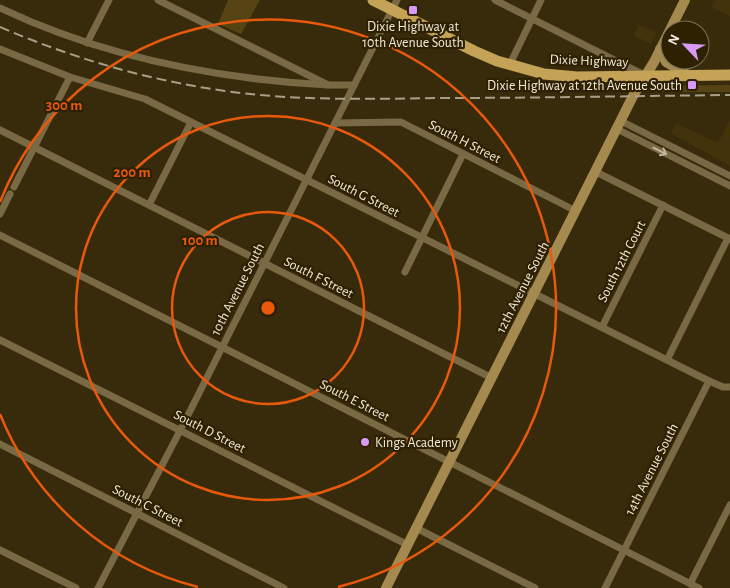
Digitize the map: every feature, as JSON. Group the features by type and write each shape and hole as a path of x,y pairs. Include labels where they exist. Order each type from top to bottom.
{"main road":[{"name":"Dixie Highway","path":"373,0 394,5 474,51 509,66 544,74 565,76 730,75"}],"street":[{"path":"87,42 109,0"},
{"path":"158,0 328,85"},
{"path":"495,0 645,76"},
{"path":"509,66 541,0"},
{"name":"12th Avenue South","path":"675,20 685,0"},
{"name":"10th Avenue South","path":"98,588 180,430 394,5"},
{"path":"0,8 87,42 154,62 257,80 354,85"},
{"name":"South G Street","path":"0,49 70,77 145,99 709,381"},
{"name":"12th Avenue South","path":"386,588 619,125 660,49"},
{"path":"680,70 688,75"},
{"path":"14,187 70,77"},
{"path":"149,205 192,122"},
{"name":"South H Street","path":"335,123 401,122 576,211"},
{"path":"619,125 730,176"},
{"path":"619,125 730,186"},
{"name":"South F Street","path":"0,130 492,378"},
{"path":"405,272 464,154"},
{"path":"596,172 729,239 667,360"},
{"path":"0,214 10,194"},
{"name":"South 12th Court","path":"602,327 663,205"},
{"name":"South E Street","path":"0,235 698,588"},
{"name":"South D Street","path":"0,340 408,545"},
{"path":"709,381 723,387 730,386"},
{"name":"14th Avenue South","path":"605,588 709,381"},
{"name":"South C Street","path":"0,444 284,588"},
{"path":"690,584 730,506"},
{"path":"416,528 536,588"},
{"path":"0,550 76,588"}],"shaded area":[{"path":"228,0 260,0 241,34 218,24"},
{"path":"715,0 730,0 730,16 711,7"},
{"path":"639,25 656,32 651,44 635,36 634,34"},
{"path":"730,85 730,92 653,92 653,86"},
{"path":"730,120 730,166 671,133 676,123 718,143"}],"railway":[{"path":"0,27 55,49 139,74 167,81 252,94 305,98 359,99 730,95"}],"place":[{"name":"Dixie Highway at 10th Avenue South","path":"413,10"},
{"name":"Dixie Highway at 12th Avenue South","path":"692,85"},
{"name":"Kings Academy","path":"365,442"}]}
